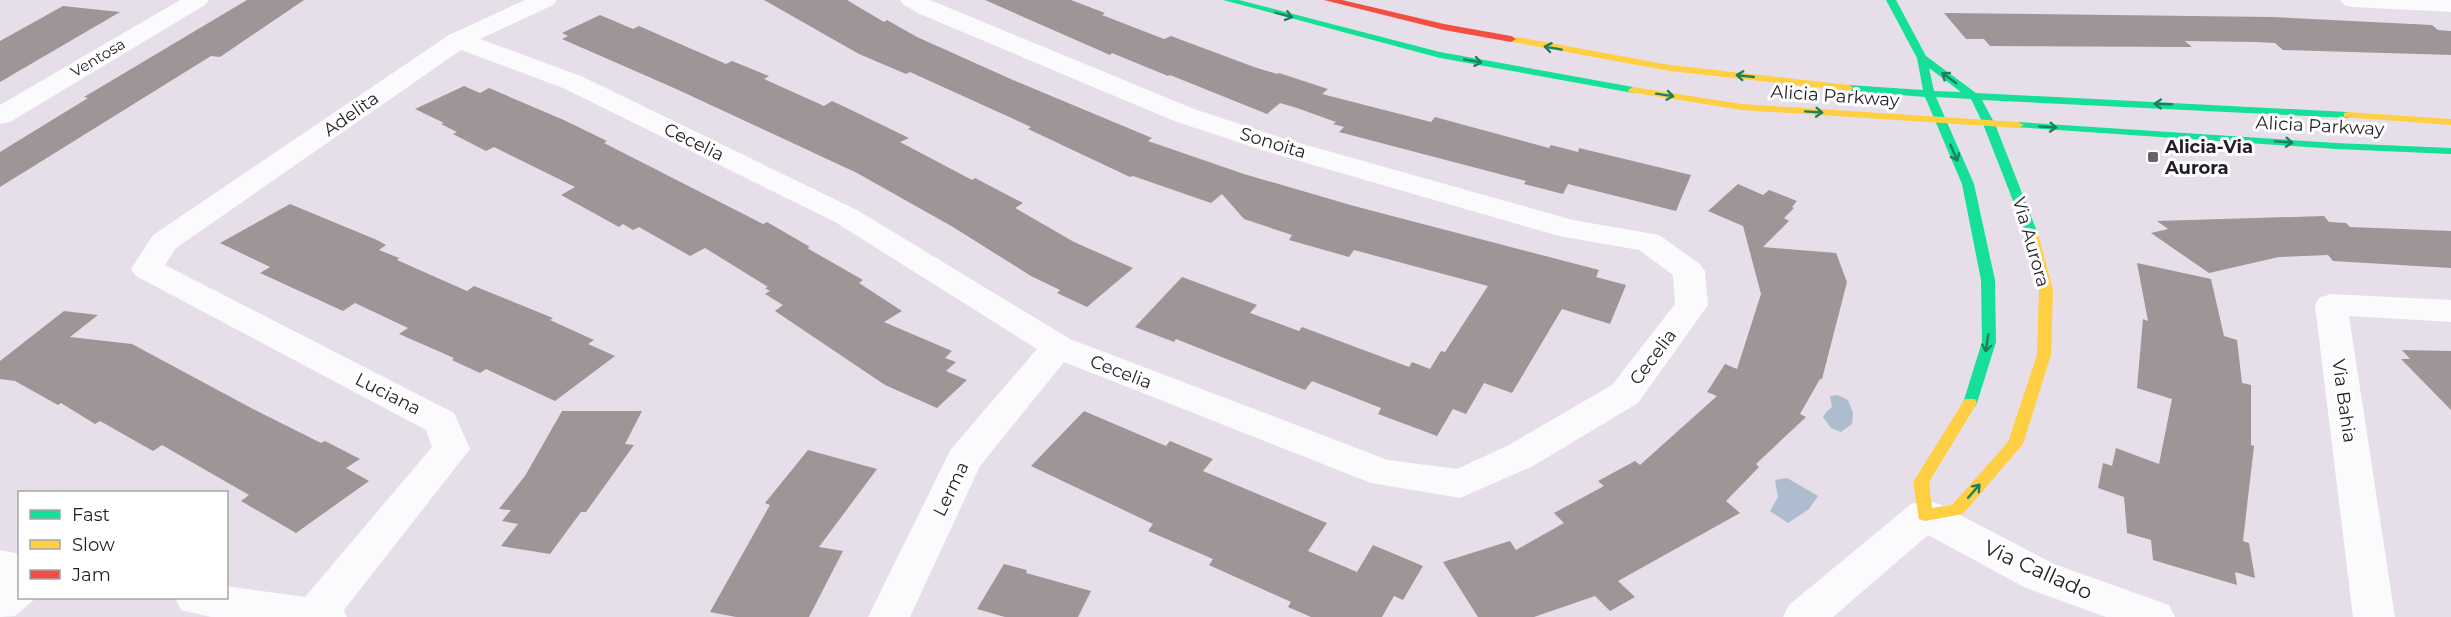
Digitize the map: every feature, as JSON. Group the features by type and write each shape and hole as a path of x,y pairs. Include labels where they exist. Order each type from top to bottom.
{"main road":[{"name":"Alicia Parkway","path":"1227,0 1440,55 1574,80 1742,107 2451,151"},
{"name":"Alicia Parkway","path":"1329,0 1444,27 1670,68 1887,92 2222,106 2451,122"},
{"name":"Via Aurora","path":"1891,0 1922,58 1929,93 1968,184 1988,280 1989,342 1969,406 1921,482 1925,515 1957,510 2015,444 2044,355 2046,290 2029,222 1989,124 1975,97 1922,58"}],"street":[{"name":"Ventosa","path":"0,116 197,0"},
{"name":"Adelita","path":"164,242 458,40 545,0"},
{"name":"Sonoita","path":"912,0 1184,115 1275,145 1570,229 1648,242"},
{"path":"2352,0 2451,5"},
{"name":"Cecelia","path":"458,40 572,82 846,216 1058,348 1384,473 1460,484 1520,456 1625,394 1692,305 1689,271 1648,242"},
{"name":"Luciana","path":"164,242 147,269 441,422 452,450 321,616"},
{"name":"Via Bahia","path":"2374,617 2331,305 2451,311"},
{"name":"Lerma","path":"889,617 964,459 1058,348"},
{"path":"1804,617 1925,515"},
{"name":"Via Callado","path":"1925,515 2040,576 2154,617"},
{"path":"0,566 18,570"},
{"path":"0,604 18,590"},
{"path":"209,599 321,616"}],"water":[{"path":"1838,395 1848,400 1853,413 1852,424 1841,432 1831,428 1823,417 1832,407 1830,396"},
{"path":"1787,478 1818,496 1809,509 1788,523 1770,511 1778,497 1775,480"}],"building":[{"path":"247,0 304,0 220,57 211,56 0,187 0,152 88,98 84,97"},
{"path":"764,0 847,0 884,22 887,20 917,37 1152,138 1148,141 1244,174 1354,206 1599,270 1596,277 1626,285 1610,324 1562,309 1512,393 1484,383 1466,414 1453,409 1437,436 1378,414 1381,408 1312,381 1305,390 1176,339 1174,342 1135,327 1182,277 1257,305 1250,313 1299,331 1302,327 1409,367 1412,362 1430,369 1441,351 1445,352 1488,286 1354,250 1349,257 1289,240 1292,235 1244,219 1222,194 1211,203 1133,176 1130,177 1028,129 1031,127 910,72 906,74 859,54"},
{"path":"985,0 1071,0 1105,13 1102,15 1164,39 1171,36 1254,67 1328,89 1322,94 1431,122 1435,117 1549,148 1551,145 1578,152 1579,148 1691,175 1676,211 1568,184 1563,194 1524,184 1526,181 1339,132 1344,127 1333,124 1336,122 1280,103 1267,114 1112,53 1110,55"},
{"path":"63,6 120,12 0,82 0,41"},
{"path":"1944,13 2272,17 2432,25 2438,30 2451,31 2451,55 2283,50 2275,43 2256,42 2185,41 2192,47 1990,46 1984,39 1966,39"},
{"path":"600,15 633,29 639,26 726,64 732,61 769,76 764,79 824,106 832,101 845,107 909,138 900,142 972,180 975,178 1023,203 1015,208 1074,242 1133,268 1087,307 1057,293 1060,290 1031,276 953,227 857,173 562,39 568,36 562,33"},
{"path":"464,86 480,93 489,88 566,121 607,141 604,143 763,224 767,222 810,247 807,248 863,280 859,283 902,311 884,322 952,351 945,358 956,362 946,371 967,380 937,408 885,385 775,311 783,305 765,294 770,291 765,288 768,287 705,248 690,256 639,227 633,230 623,224 619,227 561,195 575,187 494,147 486,151 453,134 457,132 441,124 444,123 415,109"},
{"path":"1738,184 1763,195 1769,190 1797,201 1792,207 1794,208 1784,218 1789,221 1763,247 1836,253 1847,282 1822,379 1800,414 1806,417 1756,464 1759,467 1726,501 1740,513 1618,581 1635,597 1610,611 1595,596 1534,617 1478,617 1443,562 1510,541 1516,550 1564,523 1554,513 1604,486 1598,481 1635,461 1640,465 1717,396 1707,392 1725,364 1737,369 1761,294 1743,226 1708,211"},
{"path":"290,204 377,240 386,245 379,250 467,291 474,286 553,318 550,320 594,340 588,344 615,356 555,401 486,369 480,373 452,360 454,358 399,334 408,328 355,303 343,311 260,273 270,267 220,243"},
{"path":"2324,216 2329,222 2346,223 2350,227 2451,231 2451,268 2333,261 2328,255 2279,257 2209,273 2151,233 2168,229 2157,221"},
{"path":"2137,263 2211,279 2224,336 2237,340 2242,383 2251,385 2251,445 2254,446 2243,541 2249,543 2255,578 2235,572 2237,585 2153,560 2151,540 2127,533 2124,497 2098,488 2103,463 2112,466 2116,448 2159,464 2172,399 2137,388 2143,319 2148,321"},
{"path":"64,311 98,315 70,337 132,344 253,409 321,443 325,441 360,459 346,468 369,481 296,533 241,501 249,495 162,445 153,451 100,421 95,424 61,403 58,405 15,381 0,379 0,361"},
{"path":"2402,350 2451,351 2451,410 2401,359 2410,359"},
{"path":"562,411 642,411 625,444 634,445 586,512 581,512 550,554 501,546 518,524 502,521 511,510 499,509 525,476"},
{"path":"1084,411 1166,446 1170,441 1213,459 1203,471 1327,523 1308,551 1357,572 1373,545 1423,566 1403,600 1394,596 1382,617 1311,617 1288,607 1291,602 1209,565 1213,559 1148,531 1153,524 1031,466"},
{"path":"808,450 877,469 819,547 843,551 809,617 736,617 710,612 770,505 765,503"},
{"path":"1004,564 1027,570 1026,573 1091,591 1078,617 1005,617 977,609"}],"traffic: fast":[{"path":"1228,0 1440,55 1633,90"},
{"path":"1891,0 1922,58 1929,93 1968,184 1988,280 1989,342 1970,403"},
{"path":"1922,58 1975,97 1989,124 2032,234"},
{"path":"1849,88 1887,92 2348,115"},
{"path":"2018,125 2336,146 2451,151"}],"traffic: slow":[{"path":"1511,39 1670,68 1849,88"},
{"path":"1633,90 1742,107 2018,125"},
{"path":"2348,115 2451,122"},
{"path":"1970,403 1921,482 1925,515 1957,510 2015,444 2044,355 2046,290 2032,234"}],"traffic: jam":[{"path":"1329,0 1444,27 1511,39"}],"place":[{"name":"Alicia-Via Aurora","path":"2153,157"}]}
